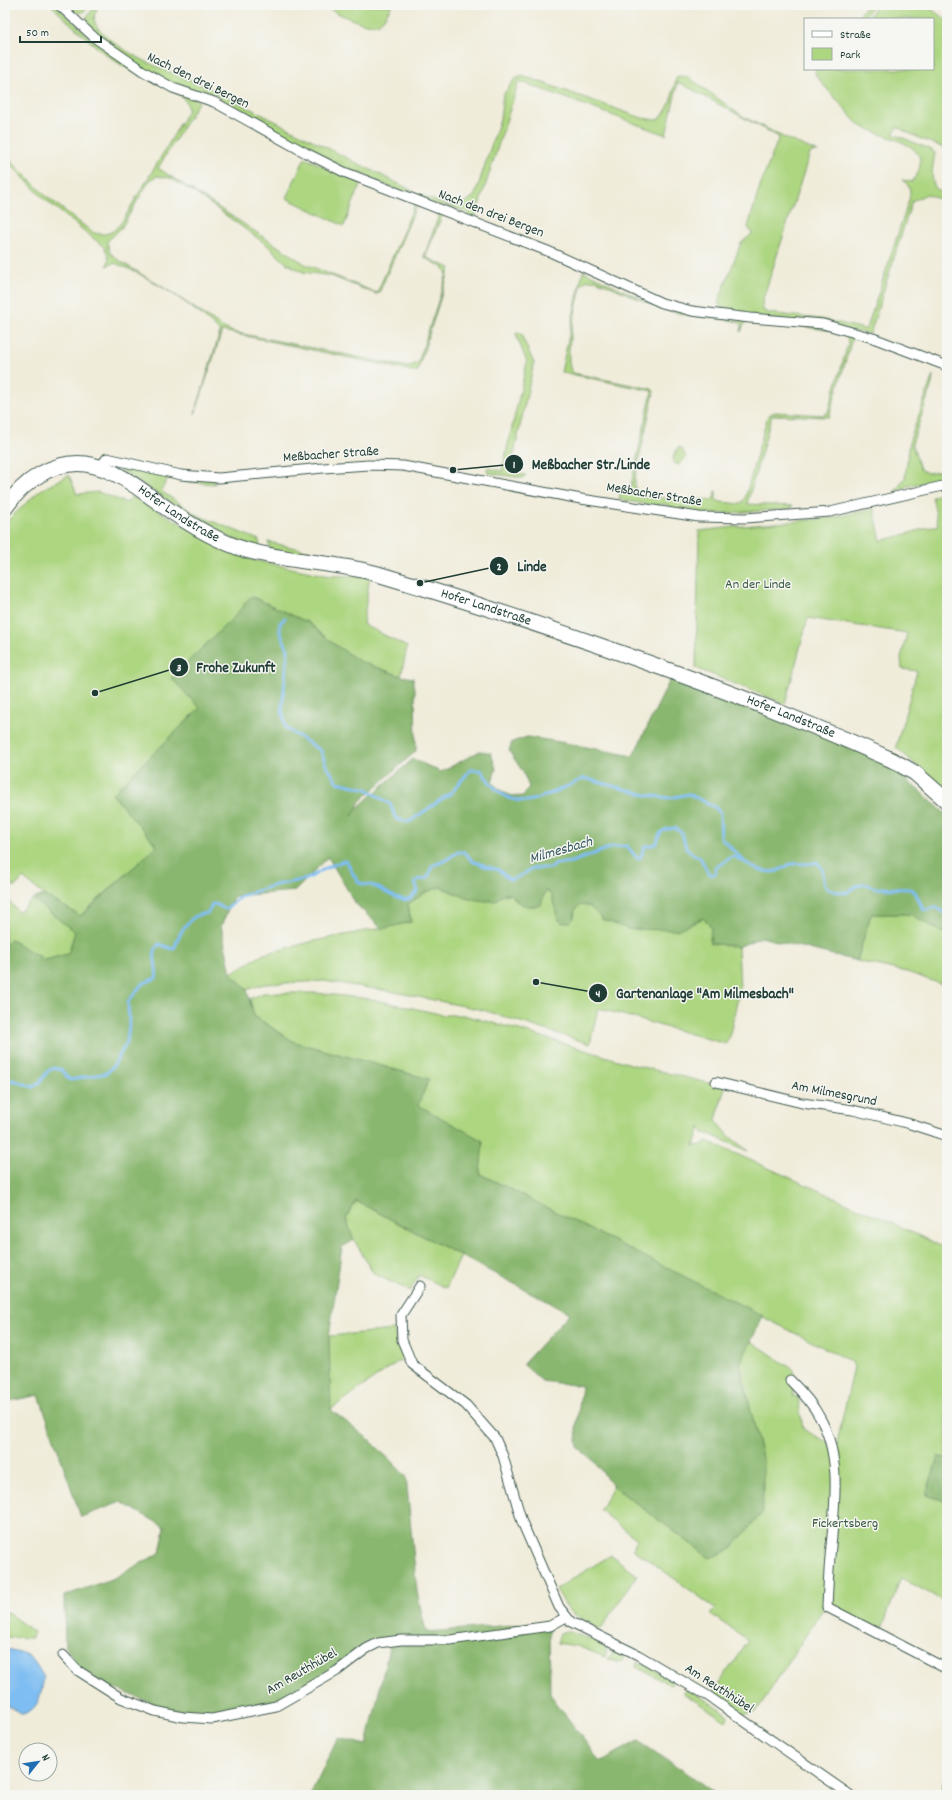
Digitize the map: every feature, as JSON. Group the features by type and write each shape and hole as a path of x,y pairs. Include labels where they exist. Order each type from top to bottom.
{"main road":[{"name":"Hofer Landstraße","path":"6,504 31,480 61,465 84,464 100,467 137,487 189,523 223,542 246,550 371,572 496,610 676,672 892,760 915,773 947,801"}],"street":[{"name":"Nach den drei Bergen","path":"59,5 114,53 173,88 214,102 306,153 344,172 550,252 662,303 692,310 742,317 823,324 873,338 947,366"},
{"name":"Meßbacher Straße","path":"100,467 107,458 180,475 219,478 369,465 403,466 581,498 699,517 746,518 830,512 947,485"},
{"name":"Am Milmesgrund","path":"716,1082 802,1103 853,1110 906,1123 947,1136"},
{"name":"Am Reuthhübel","path":"420,1286 401,1315 402,1340 412,1364 466,1405 495,1438 503,1456 522,1522 559,1607 566,1617 571,1622 638,1655 708,1696 850,1795"},
{"path":"790,1380 820,1416 830,1442 834,1466 834,1504 827,1607 947,1669"},
{"name":"Am Reuthhübel","path":"63,1655 77,1670 121,1698 155,1711 183,1717 212,1720 276,1706 337,1671 366,1649 378,1644 401,1640 450,1640 550,1626 566,1617"},
{"path":"946,1795 947,1784"}],"green space":[{"path":"51,5 56,5 88,35 199,101 158,168 305,264 377,293 415,204 419,206 415,209 379,293 376,294 331,276 303,272 286,263 266,244 192,191 170,178 157,176 149,181 122,227 107,242 110,253 120,261 155,282 114,263 107,266 108,256 103,246 42,197 5,158 5,155 46,196 92,232 105,234 117,228 123,220 188,110 186,102 177,93 135,73 112,59 101,51"},
{"path":"65,5 91,5 83,12 77,13"},
{"path":"97,5 100,5 94,16 97,26 115,43 143,60 219,93 419,194 452,206 463,204 475,195 500,119 503,95 515,79 521,76 532,79 642,118 657,120 662,116 668,107 678,76 688,77 742,116 785,138 818,152 811,152 809,156 762,302 763,310 768,313 821,319 865,329 867,328 909,200 909,188 902,180 912,182 919,168 919,157 914,149 904,143 867,129 857,123 815,74 816,70 934,70 934,18 868,18 877,5 925,5 947,20 947,149 919,138 897,127 893,134 930,149 935,153 932,171 933,184 940,191 947,192 947,203 927,194 912,201 870,334 718,311 722,309 718,303 741,243 752,234 748,227 760,186 779,137 678,82 666,135 519,81 475,218 498,227 496,228 472,219 465,211 430,203 371,179 364,173 355,173 321,158 308,144 290,140 225,103 221,98 215,95 181,87 163,80 119,52 88,27 85,23 87,16"},
{"path":"322,5 392,5 379,23 367,24 350,19"},
{"path":"867,5 873,5 865,16 868,18 857,18"},
{"path":"305,158 361,183 344,226 286,198"},
{"path":"436,212 443,213 425,257 450,268 417,372 222,331 195,414 220,332 199,312 178,297 220,326 233,332 407,367 418,363 447,274 444,268 424,257 439,215"},
{"path":"583,271 642,299 662,306 747,322 744,324 741,332 742,325 739,322 686,315 669,311 595,280 585,281 581,286 569,345 570,367 573,373 652,389 654,392 635,478 635,488 638,495 645,497 711,500 714,498 716,491 716,500 741,504 745,498 767,418 770,414 775,412 824,415 828,412 848,344 847,336 838,332 800,326 805,325 852,334 880,345 878,347 853,336 829,417 772,415 747,504 793,506 790,509 714,514 682,514 666,504 654,506 619,499 620,493 629,494 652,391 561,372"},
{"path":"517,332 523,335 523,339 534,363 510,472 526,475 523,478 488,473 487,468 502,471 527,362 516,335"},
{"path":"933,375 932,384 912,444 920,469 927,473 947,470 947,480 912,485 893,494 905,478 910,440"},
{"path":"679,447 682,449 686,457 678,465 674,463 673,456"},
{"path":"114,463 214,480 215,484 168,478 161,491 197,515 259,540 260,549 218,533 113,465"},
{"path":"69,475 77,494 98,492 127,503 132,496 211,541 253,560 330,576 370,575 363,624 407,647 401,676 359,661 331,642 309,623 251,597 235,616 200,708 113,794 157,846 80,916 44,895 23,878 15,887 5,882 5,523 39,491"},
{"name":"An der Linde","path":"947,493 947,793 896,747 917,671 902,669 901,658 907,633 808,618 785,704 696,668 699,531 831,518 874,509 881,541 938,525 932,496"},
{"path":"268,542 347,559 344,563 270,549"},
{"path":"251,596 309,623 331,642 359,661 401,676 413,678 415,689 416,751 360,801 352,816 356,809 413,759 441,772 480,751 491,753 496,769 492,782 506,794 523,796 529,787 523,772 509,751 512,742 527,737 633,756 670,680 675,678 867,752 901,775 947,815 947,935 910,914 871,914 857,961 761,937 738,947 710,943 711,927 703,918 677,930 628,929 603,920 589,906 580,905 575,910 574,918 570,922 562,923 558,919 551,894 545,891 541,905 528,906 521,904 511,894 504,894 495,901 486,901 472,899 440,887 426,892 408,904 411,922 382,929 356,904 328,857 295,891 234,896 221,926 231,973 247,990 254,1016 294,1042 429,1079 418,1105 483,1141 480,1174 763,1316 740,1364 763,1462 763,1512 731,1549 710,1558 613,1486 593,1460 578,1448 576,1429 582,1386 542,1381 523,1364 570,1313 356,1201 346,1219 354,1240 342,1247 329,1336 331,1410 371,1441 406,1476 417,1592 426,1632 549,1622 550,1694 600,1762 638,1741 690,1775 717,1795 310,1795 338,1738 367,1745 389,1647 381,1640 363,1645 336,1668 274,1703 217,1716 171,1710 103,1684 75,1663 65,1645 64,1596 114,1578 160,1553 165,1527 121,1502 81,1517 39,1395 5,1402 5,944 11,940 45,960 68,954 75,932 33,899 44,895 81,916 157,846 112,794 200,708 171,678 235,616"},
{"path":"440,887 464,897 511,894 517,902 543,896 545,891 551,894 558,919 574,918 574,910 580,905 589,906 603,920 692,924 703,918 711,927 710,943 738,947 740,988 730,1034 726,1044 598,1008 590,1044 483,1010 389,991 324,981 264,984 247,990 231,973 264,954 314,941 411,922 408,904 426,892"},
{"path":"5,897 19,912 33,899 75,932 68,954 45,960 11,940 5,944"},
{"path":"871,914 910,914 947,935 947,986 907,972 857,961"},
{"name":"Fickertsberg","path":"263,993 316,993 371,999 444,1015 463,1015 516,1029 634,1065 725,1087 716,1120 729,1136 748,1151 709,1134 703,1133 700,1127 694,1146 702,1145 707,1141 888,1221 947,1249 947,1458 938,1457 926,1495 947,1501 946,1602 901,1578 881,1631 837,1609 831,1600 825,1601 823,1609 756,1712 744,1714 713,1693 748,1640 710,1614 715,1608 633,1549 637,1539 600,1510 613,1486 710,1558 763,1462 740,1364 751,1341 794,1370 793,1396 798,1397 803,1429 836,1447 854,1367 852,1362 480,1174 482,1141 417,1105 429,1079 294,1042 254,1016 250,999"},
{"path":"356,1201 461,1256 446,1288 419,1275 410,1291 374,1274 354,1240 346,1219"},
{"path":"394,1330 397,1345 403,1358 330,1410 329,1336"},
{"path":"938,1457 947,1458 947,1501 926,1495"},
{"path":"611,1555 637,1575 600,1630 569,1611 556,1589"},
{"path":"5,1611 34,1632 32,1638 5,1637"},
{"path":"567,1631 603,1644 607,1647 605,1657 577,1646 557,1643 560,1633"},
{"path":"619,1651 625,1654 620,1663 608,1659 614,1652"},
{"path":"637,1661 672,1680 671,1685 636,1667"},
{"path":"688,1689 729,1715 726,1721 683,1693"}],"water":[{"path":"5,1649 25,1654 33,1660 44,1678 39,1700 33,1708 23,1714 5,1705"}],"waterway":[{"path":"285,618 280,623 280,632 288,650 282,710 286,728 321,751 326,765 337,782 367,789 390,804 396,819 409,822 452,792 470,770 481,770 489,782 499,792 510,798 524,801 545,796 584,778 646,795 670,798 689,794 716,808 720,813 721,838 744,861"},
{"name":"Milmesbach","path":"5,1091 8,1082 13,1080 33,1087 41,1081 48,1071 54,1068 61,1070 70,1080 107,1073 114,1065 127,1042 129,1024 128,1002 142,984 156,978 157,974 154,957 156,948 159,944 172,949 175,947 178,938 186,925 196,916 209,912 212,904 225,909 241,896 275,885 307,879 326,868 343,861 346,861 360,883 374,886 403,900 413,896 418,890 415,883 417,880 428,878 432,866 444,861 458,852 465,852 472,861 499,870 506,877 512,880 534,868 551,868 556,864 572,862 612,847 627,846 637,858 640,858 645,846 657,843 662,831 675,828 682,833 686,848 691,853 700,857 708,873 712,875 716,873 715,868 733,856 760,870 771,872 791,864 810,864 816,862 822,868 825,885 831,890 846,893 856,886 866,884 875,888 910,889 915,892 923,909 927,910 935,907 947,915"}],"place":[{"name":"Meßbacher Str./Linde","path":"453,470"},
{"name":"Linde","path":"420,583"},
{"name":"Frohe Zukunft","path":"95,693"},
{"name":"Gartenanlage \"Am Milmesbach\"","path":"536,982"}]}
